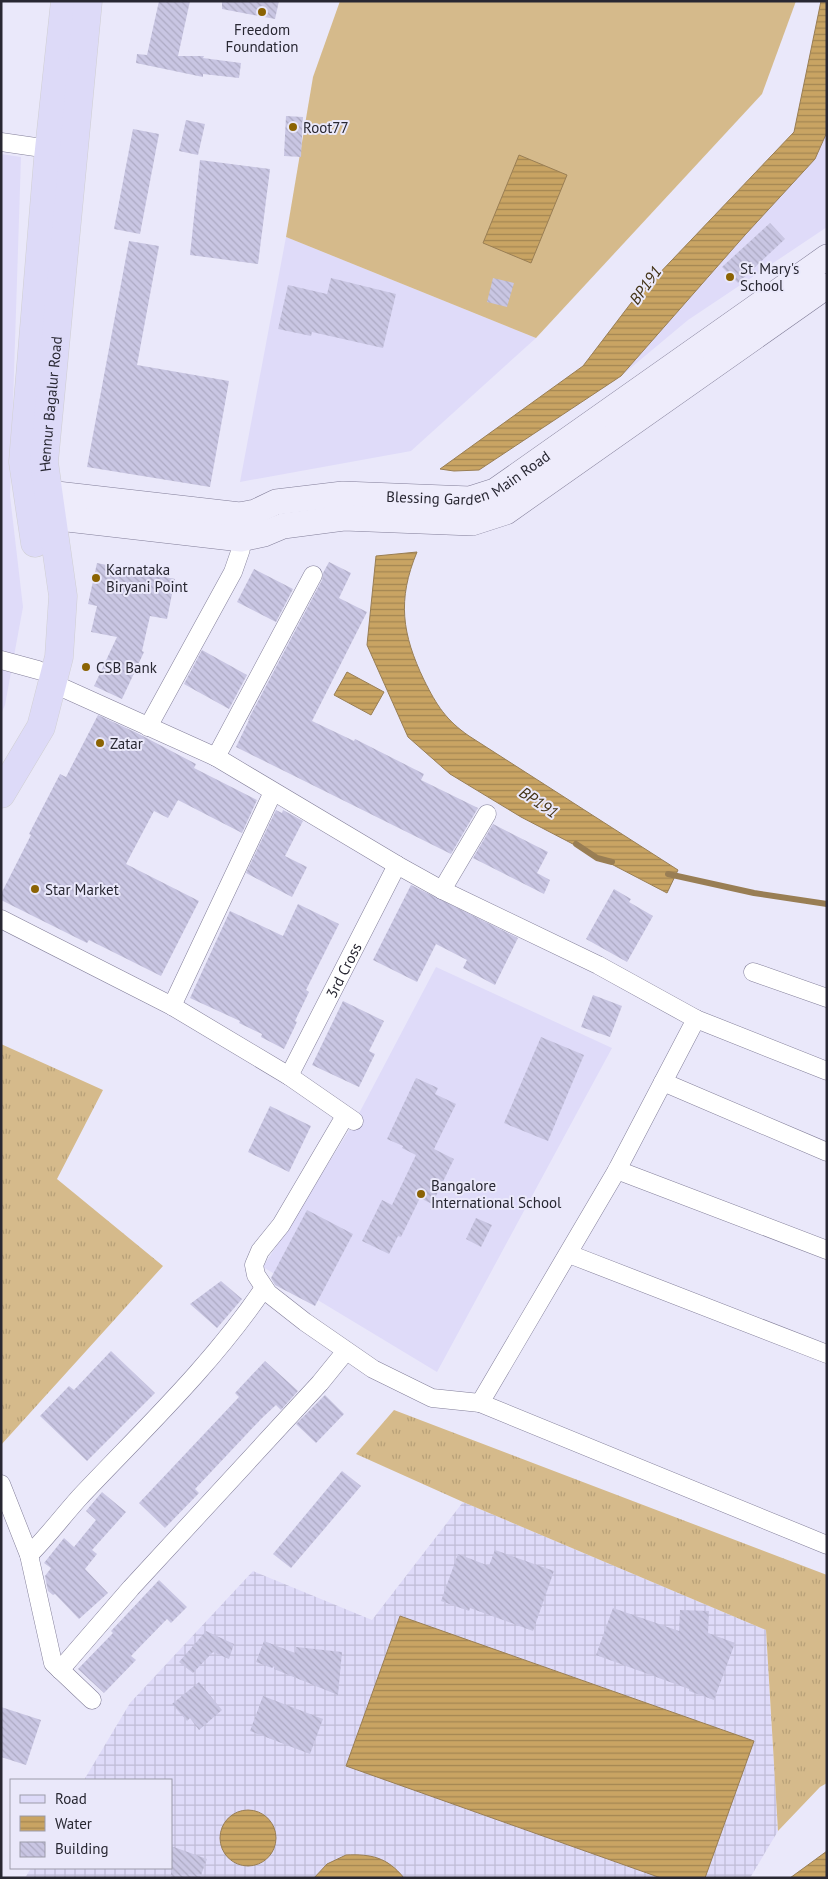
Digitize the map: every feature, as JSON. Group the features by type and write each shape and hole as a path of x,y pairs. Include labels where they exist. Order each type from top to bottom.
{"main road":[{"name":"Hennur Bagalur Road","path":"39,506 23,462 50,149 65,1"},
{"name":"Hennur Bagalur Road","path":"1,794 41,728 45,677 46,610 39,506 88,1"},
{"name":"Blessing Garden Main Road","path":"39,506 240,515 256,512 276,502 343,494 470,499 495,491 827,257"},
{"name":"Blessing Garden Main Road","path":"39,506 240,539 264,534 283,526 344,518 472,523 488,519 506,512 827,286"},
{"name":"Hennur Bagalur Road","path":"1,760 24,720 45,677"}],"street":[{"path":"1,142 50,149"},
{"path":"148,727 233,572 241,549"},
{"path":"216,757 313,575"},
{"path":"1,660 45,677 148,727 216,757 442,890 598,965 696,1019 827,1071"},
{"path":"172,1006 273,792"},
{"path":"442,890 487,814"},
{"name":"3rd Cross","path":"289,1076 397,865"},
{"path":"1,919 172,1006 289,1076 350,1119 281,1225 265,1244 255,1260 255,1271 268,1293 305,1322 373,1369 432,1398 480,1403 827,1545"},
{"path":"753,972 827,998"},
{"path":"480,1403 617,1170 696,1019"},
{"path":"663,1082 827,1152"},
{"path":"617,1170 827,1250"},
{"path":"569,1254 827,1354"},
{"path":"29,1555 79,1499 137,1440 241,1322 264,1288"},
{"path":"60,1670 131,1588 320,1383 346,1351"},
{"path":"1,1484 29,1555 53,1663 92,1700"}],"shaded area":[{"name":"St. Mary's School","path":"827,132 827,227 688,320 621,376 745,235 815,159"},
{"path":"1,154 21,157 10,496 23,607 5,705 1,714"},
{"path":"286,237 536,338 411,451 240,482"},
{"name":"Bangalore International School","path":"436,967 612,1048 437,1372 263,1267 355,1121"},
{"path":"463,1502 766,1630 778,1831 750,1878 25,1878 30,1869 172,1869 172,1779 85,1779 130,1703 253,1571 372,1620"}],"green space":[{"path":"340,1 796,1 762,94 536,338 286,237 313,77"},
{"path":"1,1044 103,1090 57,1179 163,1266 1,1445"},
{"path":"394,1410 827,1575 827,1783 820,1787 778,1831 766,1630 463,1502 356,1454"}],"water":[{"path":"821,1 827,1 827,132 815,159 745,235 621,376 479,470 454,471 440,469 583,366 631,303 794,132"},
{"path":"519,155 567,175 531,263 483,243"},
{"path":"417,552 411,569 405,601 407,632 424,680 443,712 469,736 678,870 667,893 521,817 450,774 408,737 367,645 376,556"},
{"path":"347,672 384,692 371,715 334,695"},
{"path":"400,1616 754,1741 705,1878 661,1878 346,1766"},
{"path":"248,1810 259,1812 268,1818 274,1827 276,1838 274,1849 268,1858 259,1864 248,1866 237,1864 228,1858 222,1849 220,1838 222,1827 228,1818 237,1812"},
{"path":"827,1851 827,1878 790,1878"},
{"path":"346,1855 363,1855 378,1858 391,1865 404,1878 314,1878 327,1864"}],"building":[{"path":"159,1 190,1 178,56 204,56 203,58 241,63 239,78 203,74 203,77 136,63 137,54 147,55"},
{"name":"Freedom Foundation","path":"222,1 279,1 275,19 222,9"},
{"path":"286,116 303,117 301,157 284,156"},
{"path":"186,120 205,124 198,155 179,151"},
{"path":"133,129 159,134 140,234 114,229"},
{"path":"200,160 270,169 258,264 190,255"},
{"path":"770,223 785,239 738,283 722,267"},
{"path":"129,241 159,246 137,365 229,381 210,487 87,467"},
{"path":"331,278 396,294 383,348 312,332 311,336 278,329 288,285 327,294"},
{"path":"493,278 514,283 507,307 487,302"},
{"path":"329,562 351,573 339,598 367,612 312,721 354,741 355,739 424,774 421,780 478,808 451,854 236,747 248,720 322,580 323,573"},
{"path":"97,563 175,579 167,619 150,616 142,651 144,652 122,699 94,686 117,637 91,632 97,606 88,604"},
{"path":"254,569 293,589 276,622 237,602"},
{"path":"202,650 247,675 229,709 184,684"},
{"path":"98,715 196,764 194,768 257,800 242,833 178,800 168,818 154,811 126,864 199,901 161,976 89,940 87,943 1,900 1,894 31,835 29,834 60,774 66,777"},
{"path":"276,810 282,813 283,810 303,821 285,856 307,867 292,897 246,873"},
{"path":"493,824 548,852 537,873 550,880 544,894 473,858"},
{"path":"411,885 518,938 495,985 463,968 467,960 436,944 417,982 373,960"},
{"path":"614,889 631,899 629,902 653,916 627,962 586,939"},
{"path":"298,904 339,924 306,990 309,992 284,1049 261,1037 262,1034 239,1023 240,1021 190,998 230,911 283,936"},
{"path":"593,995 622,1006 610,1037 581,1027"},
{"path":"343,1001 384,1021 369,1051 375,1054 359,1087 312,1065"},
{"path":"541,1037 584,1055 548,1141 504,1123"},
{"path":"416,1078 438,1088 435,1094 456,1104 434,1149 454,1159 432,1204 420,1198 401,1237 398,1236 389,1254 362,1241 382,1200 392,1205 416,1155 402,1148 403,1146 387,1139"},
{"path":"270,1106 311,1126 289,1172 248,1152"},
{"path":"307,1210 353,1234 315,1306 275,1285 271,1278"},
{"path":"476,1218 492,1225 481,1247 466,1239"},
{"path":"221,1281 242,1299 217,1328 190,1304"},
{"path":"111,1351 155,1393 87,1461 40,1416 69,1386 74,1390"},
{"path":"265,1361 298,1391 281,1410 276,1405 262,1418 195,1489 199,1493 165,1528 139,1503 239,1397 235,1393"},
{"path":"325,1395 344,1414 316,1443 296,1424"},
{"path":"342,1471 361,1486 291,1568 273,1554"},
{"path":"102,1492 126,1512 92,1550 97,1554 85,1569 108,1593 79,1619 55,1594 53,1595 48,1591 45,1576 51,1568 44,1563 64,1538 74,1547 96,1520 86,1511"},
{"path":"495,1550 554,1571 533,1631 470,1608 469,1611 441,1601 458,1554 489,1566"},
{"path":"159,1580 187,1607 171,1623 167,1619 131,1656 136,1660 104,1693 78,1669 113,1633 111,1631"},
{"path":"613,1608 679,1631 680,1610 709,1611 708,1633 735,1643 714,1700 596,1655"},
{"path":"206,1631 234,1644 229,1659 213,1652 193,1673 179,1662"},
{"path":"264,1641 295,1653 296,1647 342,1652 338,1695 274,1669 275,1665 272,1668 256,1662"},
{"path":"199,1682 222,1710 199,1730 190,1718 187,1721 172,1704"},
{"path":"263,1696 323,1719 310,1754 250,1731"},
{"path":"1,1707 41,1720 26,1765 1,1757"},
{"path":"172,1846 207,1859 200,1878 171,1878"}],"waterway":[{"name":"BP191","path":"576,844 597,858 612,862"},
{"name":"BP191","path":"668,874 754,893 827,904"}],"place":[{"name":"Freedom Foundation","path":"262,12"},
{"name":"Root77","path":"293,127"},
{"name":"St. Mary's School","path":"730,277"},
{"name":"Karnataka Biryani Point","path":"96,578"},
{"name":"CSB Bank","path":"86,667"},
{"name":"Zatar","path":"100,743"},
{"name":"Star Market","path":"35,889"},
{"name":"Bangalore International School","path":"421,1194"}]}
